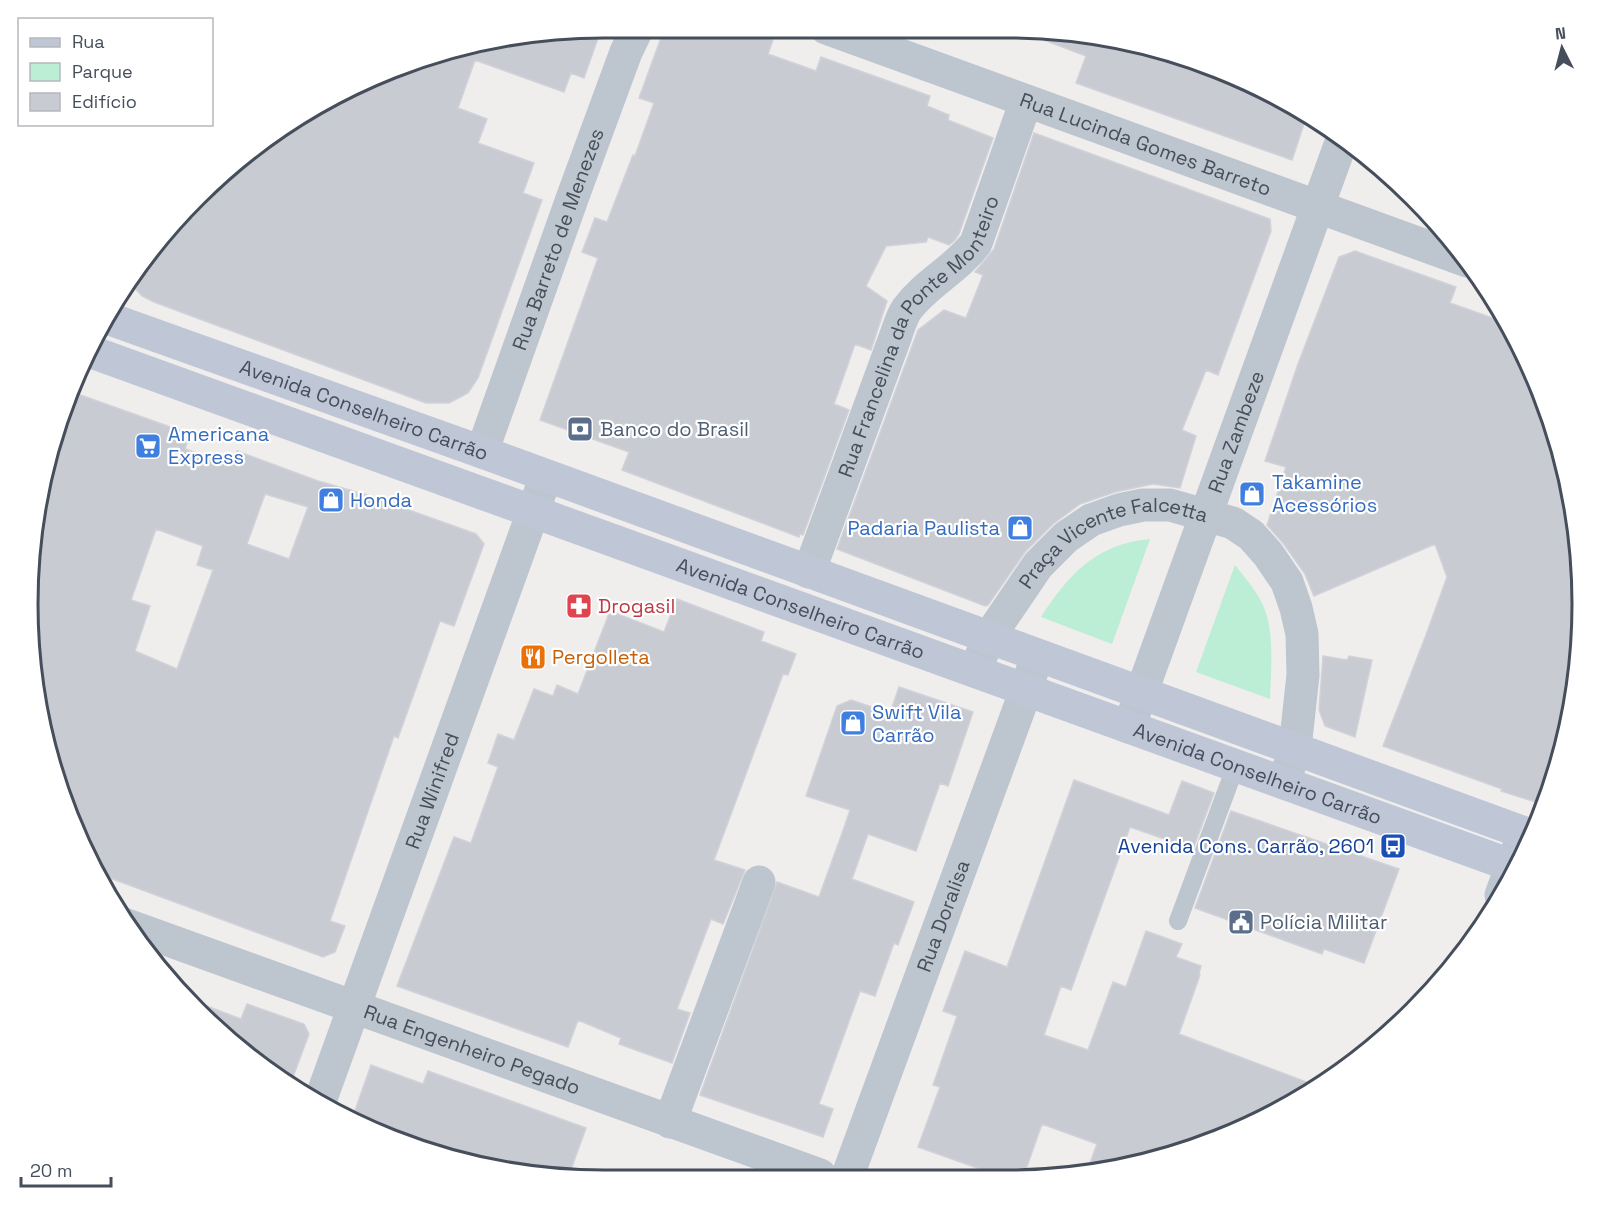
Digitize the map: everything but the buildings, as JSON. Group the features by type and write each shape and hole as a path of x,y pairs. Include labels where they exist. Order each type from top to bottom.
{"main road":[{"name":"Avenida Conselheiro Carrão","path":"113,320 482,452 1524,832"},
{"name":"Avenida Conselheiro Carrão","path":"96,354 1236,765 1504,873"}],"street":[{"name":"Rua Barreto de Menezes","path":"482,452 577,185 633,38"},
{"name":"Rua Lucinda Gomes Barreto","path":"853,38 1454,256"},
{"name":"Rua Francelina da Ponte Monteiro","path":"809,572 906,310 919,296 967,256 976,243 1026,101"},
{"name":"Rua Zambeze","path":"1129,727 1340,146"},
{"name":"Rua Winifred","path":"322,1095 546,476"},
{"name":"Praça Vicente Falcetta","path":"975,671 989,637 1038,566 1066,537 1091,520 1119,510 1170,505 1233,523 1251,535 1268,554 1287,582 1302,634 1303,675 1294,748 1284,783"},
{"name":"Rua Doralisa","path":"850,1170 1037,656"},
{"path":"670,1122 759,882"},
{"name":"Rua Engenheiro Pegado","path":"142,930 806,1170"}],"lane":[{"path":"1178,921 1236,765"}],"green space":[{"path":"1150,539 1112,644 1041,617 1062,587 1086,564 1114,547"},
{"path":"1235,565 1257,594 1269,623 1270,699 1196,672"}],"place":[{"name":"Banco do Brasil","path":"580,429"},
{"name":"Americana Express","path":"148,446"},
{"name":"Takamine Acessórios","path":"1252,494"},
{"name":"Honda","path":"331,500"},
{"name":"Padaria Paulista","path":"1020,528"},
{"name":"Drogasil","path":"579,606"},
{"name":"Pergolleta","path":"533,657"},
{"name":"Swift Vila Carrão","path":"853,723"},
{"name":"Avenida Cons. Carrão, 2601","path":"1393,846"},
{"name":"Polícia Militar","path":"1241,922"}]}
